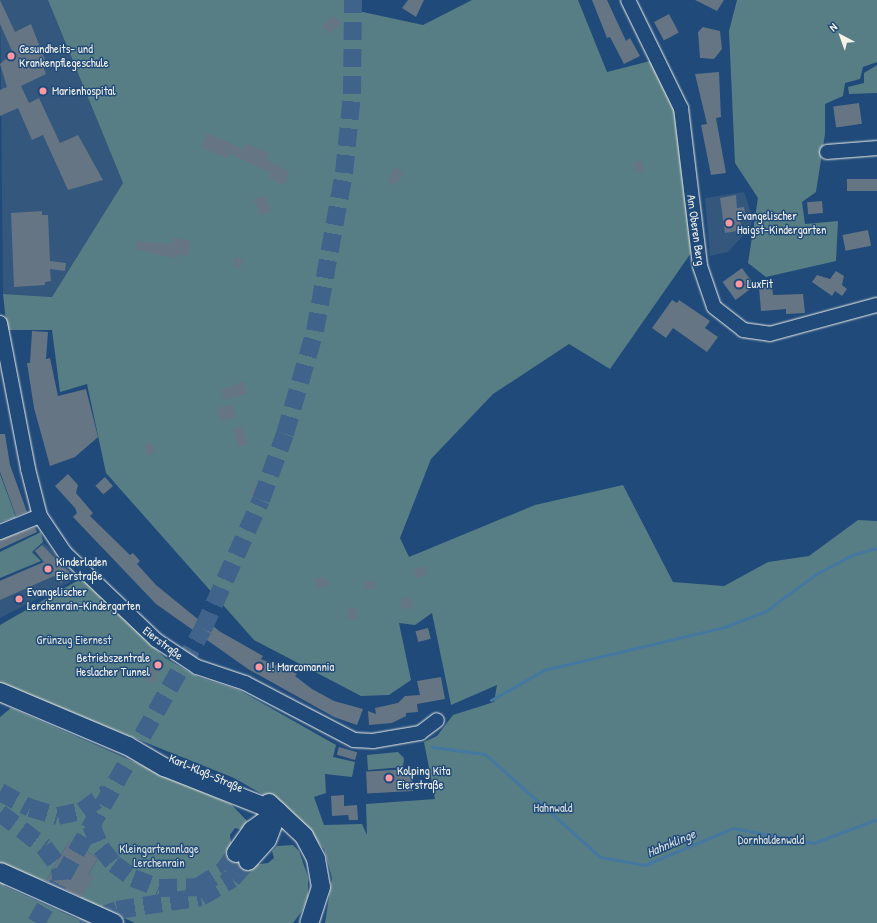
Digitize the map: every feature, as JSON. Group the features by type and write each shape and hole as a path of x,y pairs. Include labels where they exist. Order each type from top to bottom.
{"main road":[{"name":"Karl-Kloß-Straße","path":"0,692 128,746 152,761 240,799 278,812"},
{"name":"Karl-Kloß-Straße","path":"128,746 156,752 230,782 264,798 304,836 320,873 318,900 309,923"},
{"path":"240,799 250,810 260,835"},
{"path":"242,857 278,812"},
{"path":"260,835 283,834 304,836"},
{"path":"0,872 114,923"}],"street":[{"name":"Am Oberen Berg","path":"628,0 681,108 700,266 714,307 743,330 770,334 871,306"},
{"path":"826,152 877,148"},
{"name":"Eierstraße","path":"0,324 40,516 57,543 97,586 156,640 197,667 245,683 354,740 373,741 420,733 438,720"},
{"path":"0,532 40,516"}],"shaded area":[{"name":"Marienhospital","path":"0,0 48,0 123,183 52,297 3,294"},
{"name":"Evangelischer Haigst-Kindergarten","path":"744,192 753,218 750,228 728,252 710,256 705,198"},
{"name":"Evangelischer Lerchenrain-Kindergarten","path":"44,543 80,577 0,618 0,580 43,562 34,551"}],"green space":[{"path":"48,0 345,0 349,9 423,25 472,0 578,0 607,72 658,59 676,96 691,253 610,369 569,344 493,394 431,459 400,538 409,557 535,505 623,485 673,582 724,586 768,562 809,556 858,520 877,521 877,923 325,923 332,878 324,849 290,810 234,778 0,684 0,625 82,578 165,658 198,677 239,690 336,745 333,757 355,762 352,777 325,774 326,793 314,797 324,825 362,824 367,835 366,804 435,799 424,742 437,736 453,715 494,702 497,685 451,705 432,613 415,625 399,623 411,680 389,695 361,696 254,640 106,473 87,384 60,392 52,330 7,330 3,294 52,297 123,183"},
{"path":"737,0 877,0 877,62 863,67 860,79 845,83 843,96 825,104 825,134 816,192 802,202 805,224 838,221 836,261 766,277 748,263 758,198 735,163 729,31"},
{"path":"877,65 877,93 849,94 848,87 864,83 864,73"},
{"path":"0,474 16,517 0,522"},
{"path":"41,532 43,542 32,552 41,561 0,578 0,552"},
{"name":"Kleingartenanlage Lerchenrain","path":"11,708 231,804 247,821 243,830 235,828 230,835 232,849 253,865 268,863 274,858 272,851 277,846 293,845 299,851 308,877 308,896 302,911 293,923 135,923 80,898 93,877 89,874 98,858 69,841 46,881 13,870 4,886 86,923 0,923 0,717"},
{"path":"398,752 404,758 403,767 368,770 367,755"}],"building":[{"path":"0,0 15,32 31,24 47,65 43,66 46,74 21,86 29,103 39,98 60,143 78,135 103,180 68,190 43,135 32,140 18,108 0,116 0,90 7,87 0,64 13,53 0,24"},
{"path":"408,0 424,0 416,17 402,8"},
{"path":"592,0 607,0 626,41 630,38 640,56 624,64 610,37 607,38"},
{"path":"695,0 724,0 717,11"},
{"path":"669,14 679,33 664,41 654,22"},
{"path":"334,15 341,23 329,34 322,25"},
{"path":"703,27 720,31 722,49 714,59 700,58 698,32"},
{"path":"719,72 721,117 716,118 726,173 711,175 701,125 707,124 695,74"},
{"path":"859,103 862,124 836,127 833,107"},
{"path":"207,133 243,149 245,144 269,153 266,159 289,171 286,182 283,185 270,178 270,173 230,154 227,159 201,147"},
{"path":"643,161 644,172 635,173 634,162"},
{"path":"396,167 404,173 394,186 386,180"},
{"path":"847,179 877,179 877,191 847,191"},
{"path":"265,195 271,211 260,215 254,199"},
{"path":"736,195 737,208 744,207 746,220 740,221 742,230 725,233 720,198"},
{"path":"822,201 823,213 808,214 807,202"},
{"path":"42,211 42,215 48,215 50,261 66,263 65,271 50,269 51,281 45,282 45,285 14,287 11,213"},
{"path":"868,230 871,246 846,251 842,235"},
{"path":"173,238 191,241 188,256 178,254 177,259 135,249 137,241 172,244"},
{"path":"235,257 243,259 240,269 233,267"},
{"name":"LuxFit","path":"742,268 755,286 736,300 723,282"},
{"path":"836,271 844,276 842,285 847,289 842,296 835,291 832,296 812,282 817,275 830,279"},
{"path":"772,286 773,295 803,294 805,313 786,314 786,309 761,311 759,287"},
{"path":"672,300 677,303 679,300 710,321 705,328 718,337 707,352 673,328 666,338 652,328"},
{"path":"32,331 48,332 46,359 50,358 58,396 86,389 98,437 75,457 50,466 34,408 27,363 30,363"},
{"path":"244,381 247,394 224,400 222,390"},
{"path":"232,404 236,417 221,422 217,409"},
{"path":"243,426 248,444 238,447 232,429"},
{"path":"0,434 5,434 10,465 27,512 16,516 0,472"},
{"path":"152,442 156,452 148,456 144,445"},
{"path":"68,474 78,485 76,493 93,513 90,516 130,555 133,553 140,561 137,564 156,585 199,620 202,616 219,631 263,656 261,659 297,674 295,676 312,689 334,701 363,709 357,725 334,717 248,669 156,604 73,517 77,513 75,508 55,486"},
{"path":"105,477 113,486 103,495 95,486"},
{"path":"257,484 263,489 255,498 249,493"},
{"path":"35,527 37,532 0,549 0,540"},
{"name":"Kinderladen Eierstraße","path":"42,545 71,574 61,583 54,576 0,600 0,581 44,562 35,551"},
{"path":"424,566 427,575 416,578 414,569"},
{"path":"323,577 331,584 317,590 314,579"},
{"path":"364,581 375,581 375,589 364,589"},
{"path":"411,598 412,608 402,609 401,599"},
{"path":"348,607 357,608 356,620 347,619"},
{"path":"428,628 431,639 418,642 415,631"},
{"path":"154,660 163,665 153,683 144,678"},
{"path":"441,677 445,699 417,704 418,712 406,713 406,716 392,723 369,725 368,711 376,714 375,708 398,703 405,696 420,695 417,681"},
{"path":"339,747 357,752 355,760 337,755"},
{"name":"Kolping Kita Eierstraße","path":"412,769 413,791 367,793 366,771"},
{"path":"344,795 344,806 357,805 358,820 349,820 348,815 332,816 331,796"},
{"path":"69,841 98,858 89,874 94,877 81,897 46,881"}],"waterway":[{"path":"491,700 544,670 725,627 766,611 816,574 852,555 877,548"},
{"name":"Hahnklinge","path":"432,747 485,754 600,857 645,865 733,828 814,843 877,819"}],"tunnel":[{"path":"36,923 203,629 261,500 285,434 315,331 344,173 352,94 353,0"},
{"path":"0,792 30,808 58,816 82,811 107,793"},
{"path":"0,813 44,847 60,868 61,880"},
{"path":"91,825 101,848 114,864 133,878 159,888 198,887 224,870 236,853"},
{"path":"80,923 117,910 201,897 232,879 248,861"}],"place":[{"name":"Gesundheits- und Krankenpflegeschule","path":"11,56"},
{"name":"Marienhospital","path":"43,91"},
{"name":"Evangelischer Haigst-Kindergarten","path":"729,223"},
{"name":"LuxFit","path":"739,284"},
{"name":"Kinderladen Eierstraße","path":"48,569"},
{"name":"Evangelischer Lerchenrain-Kindergarten","path":"19,599"},
{"name":"Betriebszentrale Heslacher Tunnel","path":"158,665"},
{"name":"L! Marcomannia","path":"259,667"},
{"name":"Kolping Kita Eierstraße","path":"389,778"}],"park label":[{"name":"Grünzug Eiernest","path":"74,640"},
{"name":"Hahnwald","path":"553,808"},
{"name":"Dornhaldenwald","path":"771,840"}]}
